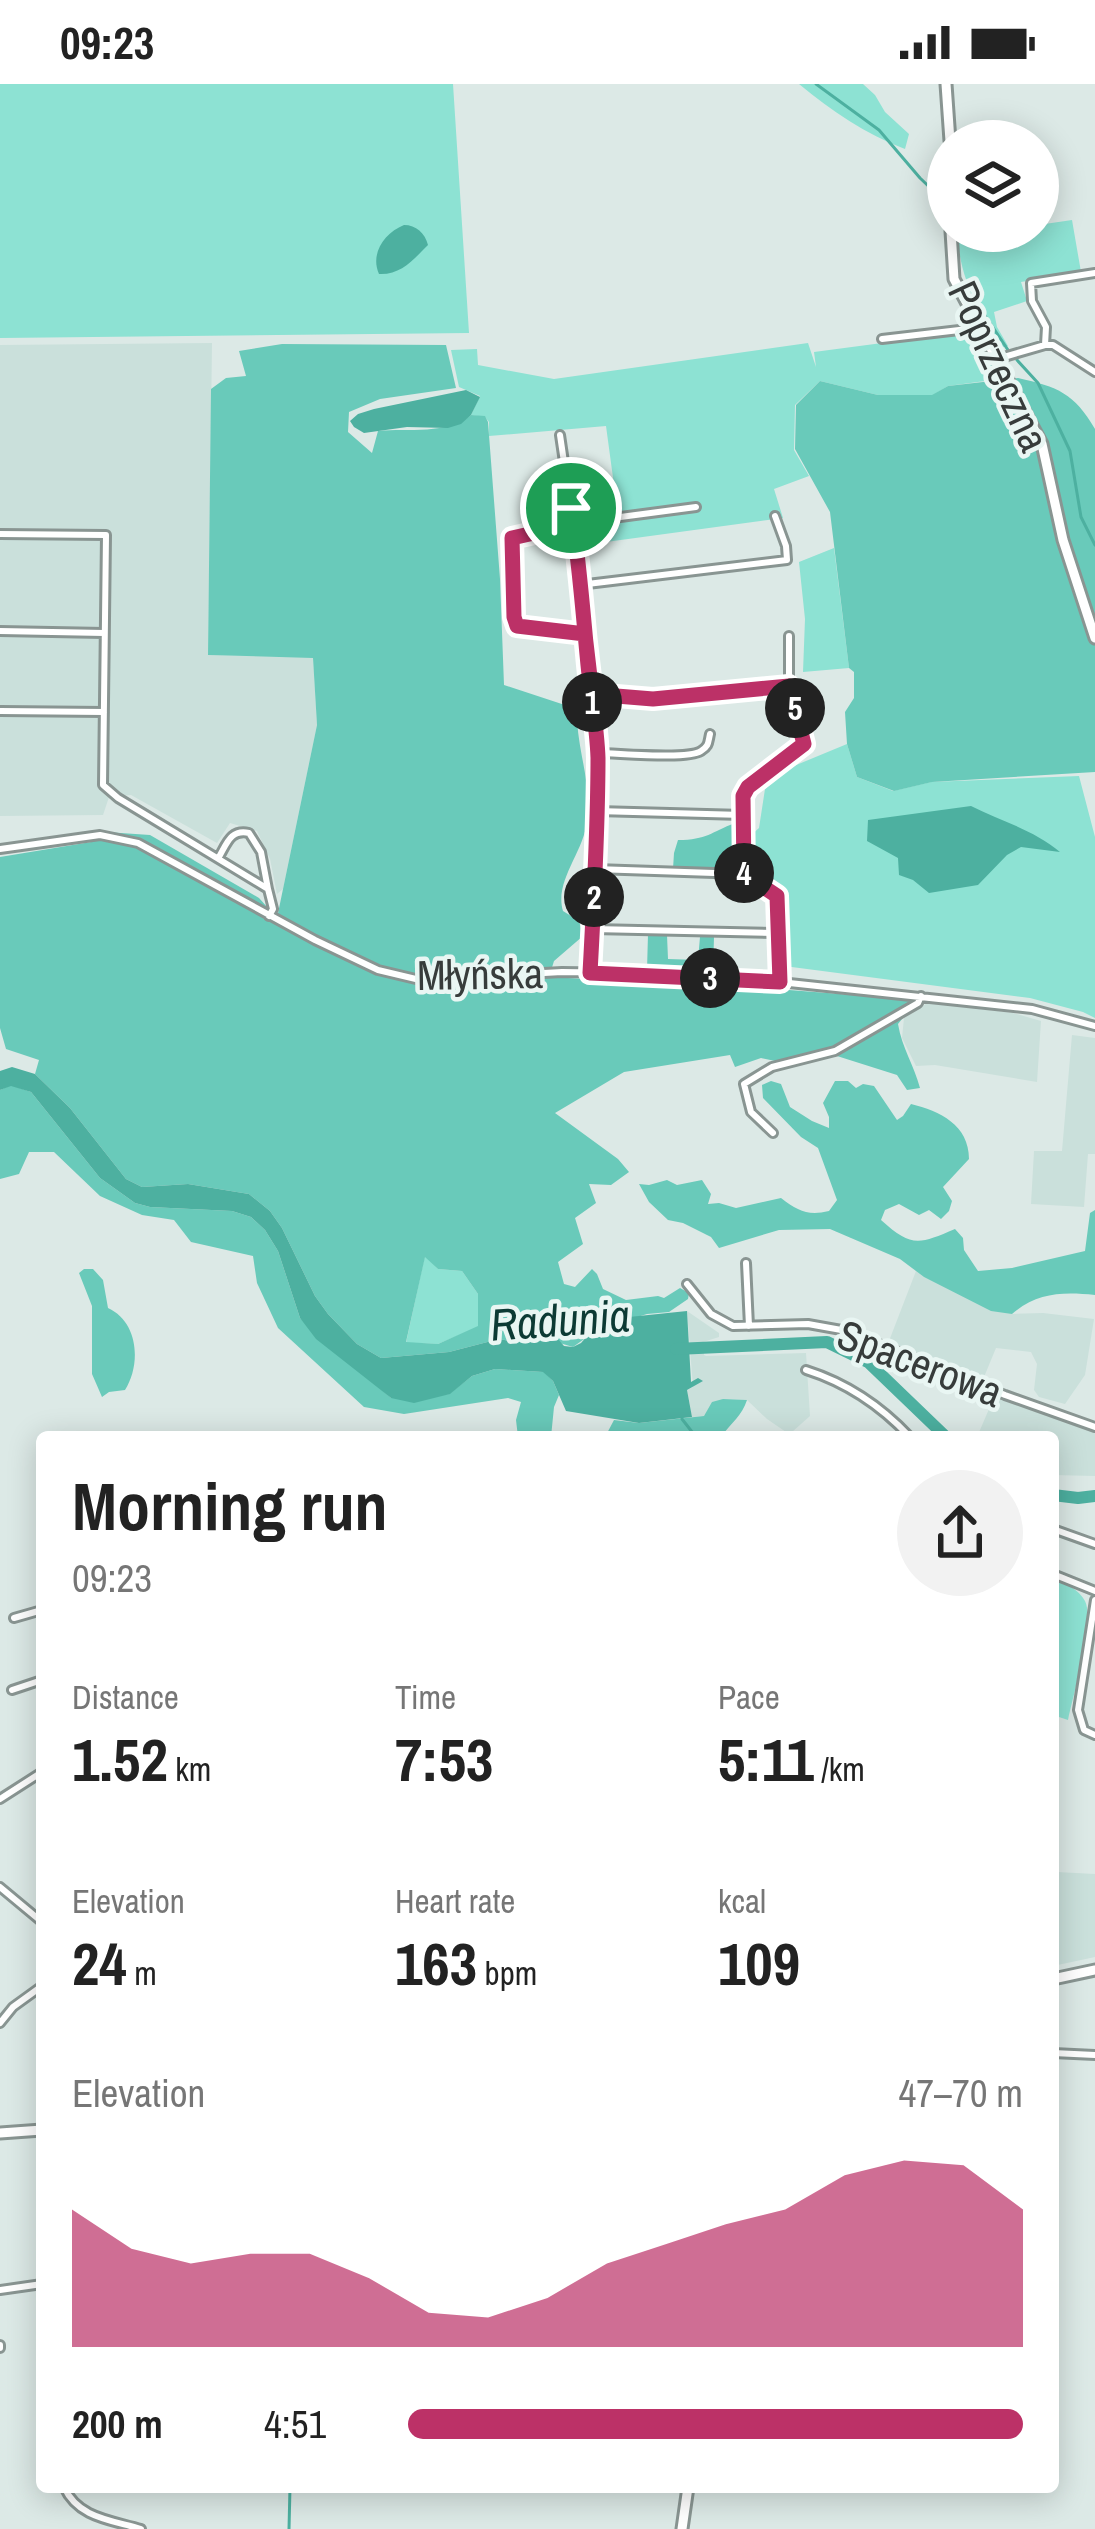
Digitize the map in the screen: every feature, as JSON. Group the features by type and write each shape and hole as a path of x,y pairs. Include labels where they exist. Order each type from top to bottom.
{"street":[{"path":"946,84 949,120"},
{"name":"Poprzeczna","path":"952,252 954,279 1042,444 1064,540 1095,638"},
{"path":"1045,345 1046,327 1032,301 1030,285 1095,273"},
{"path":"882,340 979,325"},
{"path":"998,359 1053,346 1095,372"},
{"path":"560,435 598,753 590,973"},
{"path":"571,508 552,512 534,533 512,538 517,626 585,634"},
{"path":"573,523 696,508"},
{"path":"579,585 787,560 775,516"},
{"path":"0,534 106,535 103,784 118,798 268,889"},
{"path":"0,632 106,633"},
{"path":"744,874 743,796 748,787 804,744 789,686 789,636"},
{"path":"592,694 653,699 789,686"},
{"path":"0,711 104,712"},
{"path":"598,753 687,756 703,750 710,734"},
{"path":"597,811 744,815"},
{"path":"218,858 233,833 249,833 261,852 273,909 269,916"},
{"name":"Młyńska","path":"0,849 83,836 117,836 161,854 269,916 378,970 420,980 590,973 780,982 1032,1010 1095,1026"},
{"path":"595,869 744,874 777,896 780,982"},
{"path":"593,929 777,933"},
{"path":"773,1133 752,1112 743,1084 772,1067 835,1051 918,1003 921,996"},
{"path":"687,1284 721,1322 749,1327 746,1263"},
{"name":"Spacerowa","path":"749,1327 808,1324 847,1330 1095,1427"},
{"path":"806,1370 836,1379 903,1431"},
{"path":"1059,1531 1095,1544"},
{"path":"1059,1576 1095,1591"},
{"path":"1095,1600 1078,1717 1084,1730 1095,1735"},
{"path":"14,1618 36,1612"},
{"path":"1084,1662 1095,1664"},
{"path":"12,1690 36,1682"},
{"path":"0,1799 36,1776"},
{"path":"0,1887 36,1917"},
{"path":"1059,1978 1095,1970"},
{"path":"0,2023 36,1990"},
{"path":"1059,2053 1095,2055"},
{"path":"0,2133 36,2130"},
{"path":"0,2290 36,2285"},
{"path":"67,2493 86,2513 141,2529"},
{"path":"682,2529 687,2493"}],"shaded area":[{"path":"0,84 453,84 469,333 0,338"},
{"path":"799,84 863,84 909,134 905,149 849,121"},
{"path":"1072,220 1081,272 1021,282 1027,301 994,312 1008,346 999,348 967,282 959,252 1059,252 1059,222"},
{"path":"404,225 419,230 428,245 400,269 379,274 376,259 381,245"},
{"path":"973,331 1000,379 948,386 933,395 878,395 820,381 795,405 794,450 809,476 774,489 783,518 606,542 604,521 576,524 573,491 614,485 606,426 489,436 485,417 471,415 480,396 459,387 451,350 477,349 478,365 554,379 808,343 816,367 814,352"},
{"path":"212,343 208,655 313,657 317,725 283,889 277,894 270,859 257,831 230,823 217,843 131,795 109,797 103,815 0,816 0,345"},
{"path":"282,344 446,345 456,388 380,399 349,412 348,432 372,453 378,431 451,426 471,415 485,416 488,422 504,685 577,709 587,792 585,833 561,900 563,911 579,921 583,936 554,961 549,977 917,1000 898,1024 920,1088 907,1090 897,1075 837,1056 780,1062 761,1058 735,1067 730,1055 624,1072 555,1113 629,1172 611,1185 589,1184 596,1203 575,1218 583,1244 558,1262 564,1284 575,1287 592,1269 603,1289 626,1300 664,1298 680,1288 689,1293 688,1299 669,1312 598,1329 573,1347 543,1338 499,1339 449,1352 381,1358 357,1344 328,1314 270,1211 249,1194 188,1184 142,1187 126,1179 70,1108 35,1074 39,1060 6,1049 0,1028 0,857 91,842 106,832 150,835 259,898 277,918 317,725 313,658 208,655 211,389 226,378 246,376 239,351","holes":["425,1257 438,1269 462,1271 478,1294 478,1326 438,1344 406,1342"]},
{"path":"1018,378 1064,393 1095,429 1095,772 932,782 894,791 857,777 847,744 845,712 854,698 854,672 849,668 830,512 795,449 796,405 820,381 878,395 932,395 948,386"},
{"path":"466,390 480,397 471,415 448,428 364,433 350,421 374,409"},
{"path":"834,548 849,668 803,672 805,619 799,562"},
{"path":"847,744 857,777 893,791 931,782 1079,776 1095,837 1095,1018 1030,998 784,966 783,893 753,869 750,836 759,828 765,789 789,768"},
{"path":"971,806 1060,852 1021,847 978,885 929,893 899,875 898,858 867,841 868,820"},
{"path":"735,823 739,871 673,869 678,840 702,837"},
{"path":"648,934 667,935 668,959 698,960 700,937 714,937 713,972 647,970"},
{"path":"929,1002 1041,1021 1037,1082 916,1066 902,1038 904,1018"},
{"path":"1072,1035 1095,1038 1095,1154 1088,1154 1084,1207 1031,1204 1034,1151 1062,1151"},
{"path":"12,1067 35,1074 70,1108 126,1179 142,1187 188,1184 249,1194 282,1228 328,1314 357,1344 381,1358 449,1352 499,1339 558,1339 573,1347 589,1334 622,1324 629,1317 687,1311 691,1382 703,1381 687,1390 692,1417 639,1423 566,1411 553,1381 543,1372 495,1369 472,1376 450,1394 414,1403 391,1398 316,1339 300,1318 278,1251 251,1217 232,1211 135,1203 100,1178 31,1092 11,1086 0,1090 0,1071"},
{"path":"835,1081 848,1081 856,1088 874,1086 897,1120 911,1104 951,1121 964,1137 969,1159 943,1187 952,1201 949,1211 941,1219 929,1210 919,1215 899,1204 885,1210 881,1220 915,1241 955,1229 978,1271 1085,1251 1090,1213 1095,1210 1095,1295 1051,1295 1012,1314 991,1311 924,1277 900,1259 830,1229 779,1230 719,1248 711,1237 668,1220 639,1184 702,1180 711,1194 708,1204 736,1208 781,1198 804,1211 829,1211 837,1200 818,1148 763,1098 762,1085 781,1084 790,1107 829,1128 823,1103"},
{"path":"11,1085 31,1092 100,1178 135,1203 232,1211 251,1217 278,1251 300,1318 391,1398 449,1394 472,1376 495,1369 544,1372 559,1395 552,1431 517,1431 521,1402 508,1398 404,1414 364,1407 278,1328 257,1283 253,1256 191,1242 174,1220 142,1215 100,1196 54,1152 29,1152 19,1174 0,1179 0,1090"},
{"path":"425,1255 438,1269 462,1271 478,1294 478,1327 438,1344 406,1343"},
{"path":"93,1269 103,1280 108,1308 126,1323 134,1345 133,1369 125,1390 102,1397 92,1374 92,1306 79,1273"},
{"path":"916,1271 1012,1314 1094,1319 1085,1375 1065,1404 1039,1397 1034,1390 1037,1364 1031,1352 996,1348 984,1377 988,1384 889,1341"},
{"path":"687,1311 719,1333 703,1342 706,1356 806,1353 810,1416 793,1431 785,1431 747,1400 723,1399 704,1416 692,1417 687,1390 693,1387"},
{"path":"995,1395 1095,1430 1095,1476 1059,1475 1059,1431 980,1431"},
{"path":"747,1400 726,1431 608,1431 614,1420 639,1423 704,1416 712,1402"},
{"path":"1059,1581 1079,1593 1087,1611 1068,1720 1059,1717"},
{"path":"1059,1872 1095,1874 1095,1957 1059,1965"}],"waterway":[{"path":"816,84 879,130 946,203 948,263"},
{"path":"984,314 1008,350"},
{"path":"1017,360 1038,383 1070,451 1081,517 1095,545"},
{"name":"Radunia","path":"676,1349 827,1342 868,1362 940,1431"},
{"path":"682,1419 691,1431"},
{"name":"Radunia","path":"1059,1496 1095,1496"},
{"path":"289,2529 290,2493"}],"route":[{"path":"571,508 552,512 534,533 512,538 514,617 517,626 585,634 592,694 653,699 789,686 804,744 748,787 743,796 744,874 777,896 780,982 590,973 598,753 585,634 579,585 571,508"}]}
